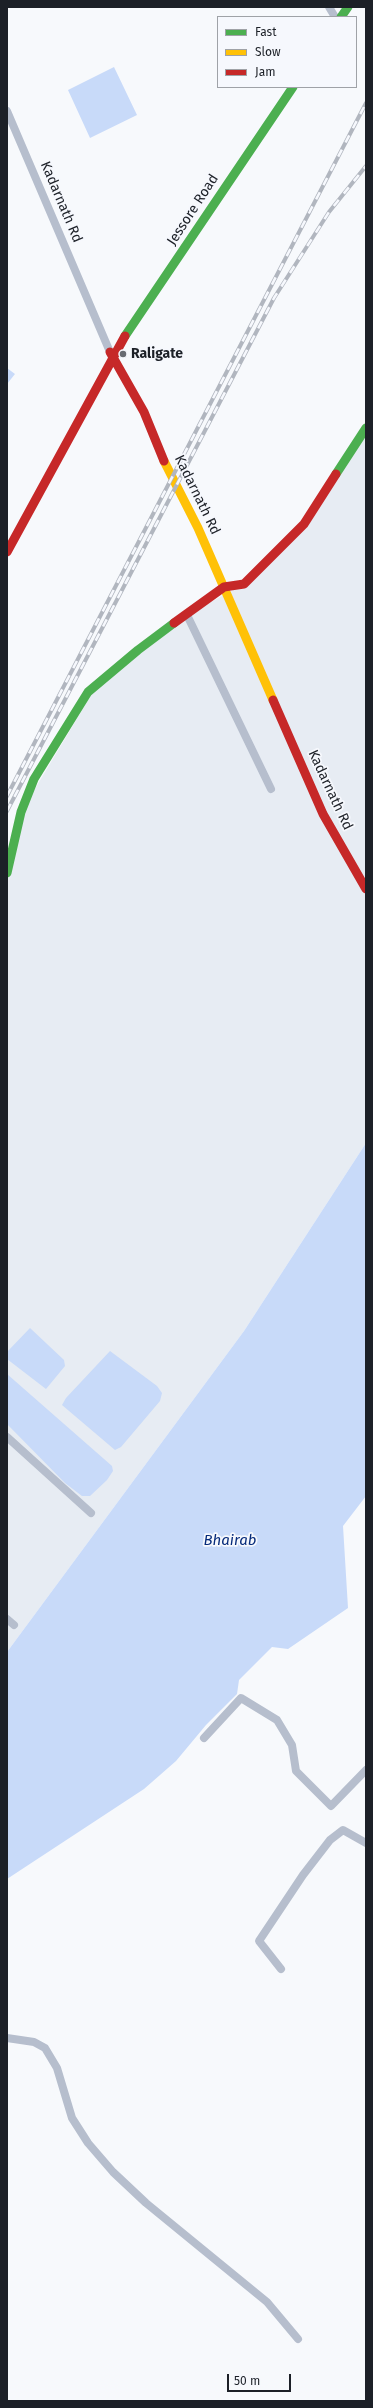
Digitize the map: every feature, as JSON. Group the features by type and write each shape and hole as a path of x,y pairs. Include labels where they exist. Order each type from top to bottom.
{"main road":[{"path":"342,16 348,7"},
{"name":"Jessore Road","path":"7,536 87,387 113,353 292,88"},
{"name":"Jessore Road","path":"7,552 113,353"},
{"name":"Kadarnath Rd","path":"113,353 144,412 171,478 198,528 323,814 366,889"},
{"path":"7,873 21,812 34,779 88,692 138,650 224,587 244,584 304,524 366,428"}],"street":[{"path":"329,7 334,16"},
{"name":"Kadarnath Rd","path":"7,111 9,122 113,353"},
{"path":"187,615 271,788"},
{"path":"7,1437 91,1513"},
{"path":"7,1619 14,1625"},
{"path":"204,1738 241,1698 277,1720 292,1745 296,1771 331,1806 366,1770"},
{"path":"281,1969 259,1941 303,1875 330,1840 343,1830 366,1843"},
{"path":"7,2038 34,2042 45,2048 57,2068 72,2118 88,2143 113,2172 146,2203 268,2302 298,2339"}],"shaded area":[{"path":"366,422 366,1143 244,1331 7,1652 7,873 21,812 99,682 187,615 244,584 304,524"}],"water":[{"path":"114,67 137,115 90,138 68,90"},
{"path":"7,368 15,374 7,384"},
{"name":"Bhairab","path":"366,1143 366,1496 343,1526 348,1608 288,1649 272,1647 239,1680 237,1694 206,1725 176,1761 144,1789 7,1879 7,1652 244,1331"},
{"path":"30,1328 64,1360 65,1366 46,1389 7,1359 7,1352"},
{"path":"110,1351 157,1386 162,1393 160,1401 121,1447 115,1450 62,1405 66,1398"},
{"path":"7,1374 112,1466 113,1471 107,1480 90,1496 82,1496 65,1483 7,1424"}],"railway":[{"path":"7,796 366,103"},
{"path":"7,811 274,298 329,212 366,166"}],"traffic: fast":[{"path":"342,16 348,7"},
{"path":"125,336 292,88"},
{"path":"336,474 366,428"},
{"path":"7,873 21,812 34,779 88,692 138,650 174,623"}],"traffic: slow":[{"path":"164,461 198,528 273,700"}],"traffic: jam":[{"path":"7,552 125,336"},
{"path":"110,352 144,412 164,461"},
{"path":"174,623 224,587 244,584 304,524 336,474"},
{"path":"273,700 323,814 366,889"}],"place":[{"name":"Raligate","path":"123,354"}]}
